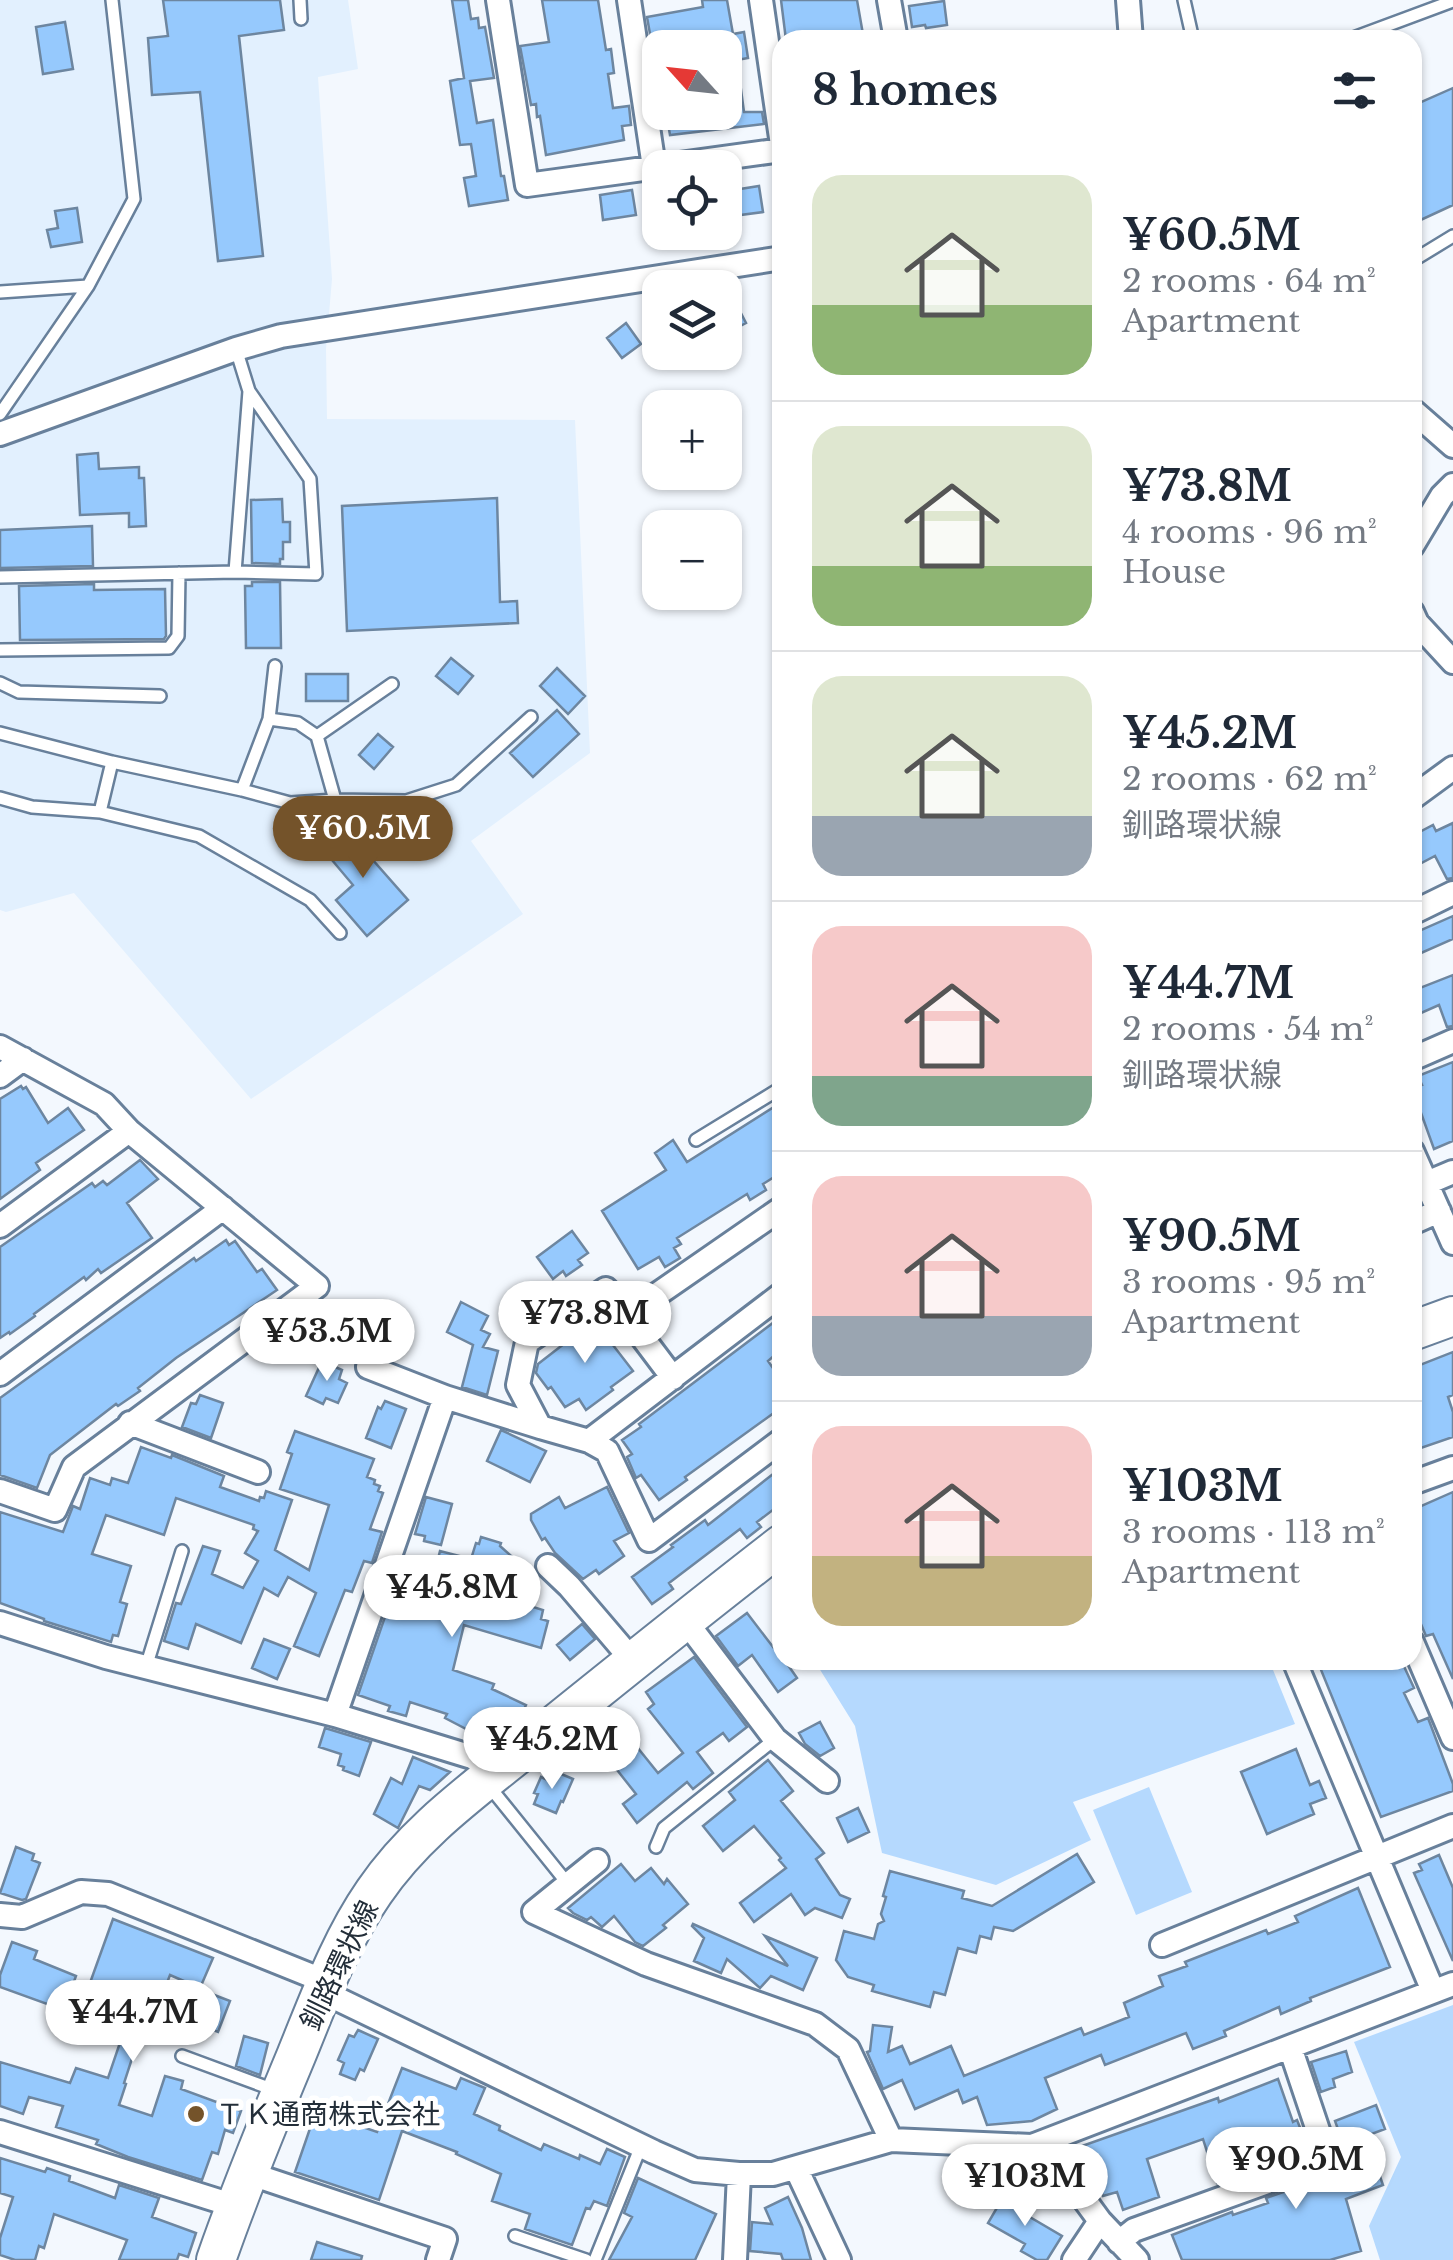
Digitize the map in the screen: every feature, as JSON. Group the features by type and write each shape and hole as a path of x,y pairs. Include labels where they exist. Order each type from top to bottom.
{"main road":[{"path":"1422,1327 1453,1316"},
{"name":"釧路環状線","path":"216,2260 325,1987 354,1924 375,1890 451,1806 772,1552"}],"street":[{"path":"498,0 527,184 642,170"},
{"path":"630,0 651,150"},
{"path":"761,0 772,77"},
{"path":"890,0 894,30"},
{"path":"1128,0 1131,30"},
{"path":"742,154 772,149"},
{"path":"0,434 281,336 772,260"},
{"path":"1422,419 1453,446"},
{"path":"1422,529 1453,485"},
{"path":"1422,627 1453,662"},
{"path":"1422,791 1453,768"},
{"path":"1422,908 1453,893"},
{"path":"1422,1055 1453,1041"},
{"path":"0,1047 104,1104 129,1131 317,1286 74,1467 56,1510 0,1491"},
{"path":"0,1076 23,1059"},
{"path":"0,1226 129,1131"},
{"path":"1422,1172 1453,1243"},
{"path":"1427,1183 1453,1172"},
{"path":"0,1374 224,1208"},
{"path":"1422,1219 1439,1211"},
{"path":"626,1316 772,1215"},
{"path":"540,1427 518,1386 527,1342 606,1288 673,1378"},
{"path":"588,1441 772,1302"},
{"path":"368,1367 444,1396 588,1441 607,1451 649,1540 772,1448"},
{"path":"335,1715 444,1396"},
{"path":"130,1424 258,1472"},
{"path":"1422,1479 1453,1468"},
{"path":"548,1566 632,1661"},
{"path":"684,1619 775,1739 827,1781"},
{"path":"0,1622 106,1657 335,1715 472,1757 490,1776"},
{"path":"1422,1665 1453,1738"},
{"path":"0,1914 22,1917 81,1892 108,1894 325,1987 640,2146 696,2170 773,2174 891,2140 1032,2146 1443,1987 1376,1858 1298,1670"},
{"path":"1162,1945 1453,1826"},
{"path":"597,1862 534,1912 646,1964 815,2024 848,2049 891,2140"},
{"path":"1119,2242 1134,2230 1328,2160 1290,2047"},
{"path":"0,2132 446,2238 438,2260"},
{"path":"1032,2146 1059,2165 1100,2221 1136,2260"},
{"path":"796,2168 839,2260"},
{"path":"735,2260 739,2174"},
{"path":"1074,2260 1100,2221"}],"lane":[{"path":"0,414 88,286 134,199 112,0"},
{"path":"300,0 301,19"},
{"path":"1184,0 1191,30"},
{"path":"1376,30 1453,2"},
{"path":"1422,254 1453,236"},
{"path":"0,292 88,286"},
{"path":"0,577 316,574 310,479 249,391 236,350"},
{"path":"235,572 249,391"},
{"path":"0,650 169,648 178,636 179,573"},
{"path":"242,790 268,719 275,666"},
{"path":"0,683 18,692 160,696"},
{"path":"317,736 392,684"},
{"path":"0,733 290,802 406,800 456,785 531,717"},
{"path":"268,719 298,723 317,736 335,800"},
{"path":"100,812 112,762"},
{"path":"0,798 32,807 100,812 199,836 310,900 340,933"},
{"path":"696,1140 772,1092"},
{"path":"146,1667 182,1551"},
{"path":"656,1847 664,1828 775,1739"},
{"path":"490,1776 568,1884"},
{"path":"182,2056 281,2092"},
{"path":"595,2260 640,2146"},
{"path":"515,2236 586,2260"}],"shaded area":[{"path":"0,0 348,0 358,69 318,77 332,279 326,349 327,419 575,420 590,753 471,841 523,914 251,1099 74,893 6,912 0,910"},
{"path":"820,1670 1273,1670 1295,1724 1073,1802 1091,1840 996,1885 882,1853 855,1726"},
{"path":"1149,1787 1192,1892 1136,1915 1093,1810"},
{"path":"1453,2005 1453,2260 1380,2260 1369,2226 1401,2157 1354,2042"}],"building":[{"path":"163,0 280,0 284,30 239,36 263,256 218,261 200,92 152,95 148,38 168,36"},
{"path":"452,0 468,0 471,19 478,18 479,28 485,27 494,78 470,81 477,123 493,120 508,200 469,206 464,178 476,176 471,144 460,145 450,81 464,78"},
{"path":"542,0 598,0 606,50 611,49 614,73 608,74 613,108 629,106 631,125 622,126 624,140 546,155 540,116 537,117 536,104 531,105 520,46 549,42"},
{"path":"702,0 727,0 732,30 649,30 647,17 703,7"},
{"path":"781,0 857,0 862,30 785,30"},
{"path":"944,1 947,25 912,27 909,6"},
{"path":"65,22 73,69 43,74 36,27"},
{"path":"742,32 744,32 748,58 742,59"},
{"path":"1453,88 1453,205 1422,219 1422,102"},
{"path":"742,97 744,112 762,112 764,124 742,127"},
{"path":"669,130 713,130 670,135"},
{"path":"759,186 763,212 742,215 742,189"},
{"path":"632,190 636,215 603,220 600,195"},
{"path":"77,208 82,242 51,247 47,230 58,228 55,211"},
{"path":"626,323 641,344 622,358 607,338"},
{"path":"98,453 99,469 139,467 139,478 144,478 146,526 129,527 129,513 80,515 77,455"},
{"path":"497,498 500,602 517,601 518,623 347,631 342,506"},
{"path":"282,499 283,522 290,522 290,542 283,542 283,559 280,564 252,563 251,500"},
{"path":"92,526 93,566 0,568 0,530"},
{"path":"252,582 280,582 281,648 246,648 245,586 252,586"},
{"path":"94,584 94,590 165,589 164,639 20,640 19,586"},
{"path":"451,658 473,676 458,694 436,676"},
{"path":"557,668 585,696 568,714 540,686"},
{"path":"306,674 348,674 348,701 306,701"},
{"path":"557,710 579,734 533,777 510,753"},
{"path":"378,734 393,747 374,769 359,755"},
{"path":"350,822 377,854 372,859 408,900 367,936 336,900 353,885 321,847"},
{"path":"1453,823 1453,878 1447,879 1435,856 1422,863 1422,831 1433,825 1436,831"},
{"path":"1453,916 1453,939 1422,953 1422,930"},
{"path":"1453,975 1453,1026 1447,1027 1439,1005 1422,1013 1422,987"},
{"path":"1453,1062 1453,1141 1434,1149 1422,1116 1422,1074"},
{"path":"21,1086 26,1087 48,1123 68,1108 84,1130 36,1163 40,1170 0,1199 0,1099"},
{"path":"772,1108 772,1178 763,1184 766,1190 750,1200 747,1194 677,1238 681,1244 674,1248 680,1258 665,1267 659,1257 638,1269 602,1211 666,1170 655,1153 673,1140 687,1162"},
{"path":"140,1160 158,1179 127,1203 152,1238 101,1273 98,1269 86,1280 84,1277 0,1338 0,1247 92,1183 95,1187 103,1181 107,1185"},
{"path":"572,1231 588,1253 578,1260 582,1265 553,1279 537,1257"},
{"path":"226,1240 229,1245 235,1241 257,1272 262,1269 277,1290 176,1358 138,1388 140,1391 116,1404 50,1455 37,1488 0,1475 0,1398 194,1258 196,1261"},
{"path":"461,1302 488,1316 481,1330 490,1334 483,1347 498,1351 487,1395 462,1387 473,1345 447,1332"},
{"path":"600,1316 615,1335 609,1340 633,1371 586,1410 579,1399 565,1407 536,1373 538,1364"},
{"path":"772,1324 772,1358 768,1361 772,1367 772,1414 659,1500 641,1475 636,1478 627,1457 632,1454 622,1440 641,1427 639,1424"},
{"path":"1453,1352 1453,1395 1448,1397 1453,1412 1453,1437 1422,1448 1422,1364"},
{"path":"322,1361 342,1370 339,1379 347,1383 338,1403 326,1398 323,1404 306,1396"},
{"path":"200,1395 223,1403 211,1438 182,1427 191,1403 196,1404"},
{"path":"385,1401 406,1409 391,1448 366,1438 378,1407 381,1409"},
{"path":"501,1430 546,1451 530,1482 487,1461"},
{"path":"295,1431 374,1459 367,1477 375,1480 374,1484 380,1486 378,1491 383,1493 370,1529 382,1532 372,1563 364,1561 352,1592 345,1590 319,1656 294,1646 316,1593 288,1577 278,1596 264,1588 241,1643 196,1624 188,1649 164,1641 176,1603 181,1604 203,1546 220,1551 212,1574 243,1588 258,1561 245,1553 258,1531 253,1529 254,1525 176,1498 164,1535 106,1515 92,1554 131,1566 120,1602 127,1604 118,1636 113,1635 111,1642 0,1603 0,1512 63,1532 73,1506 80,1509 90,1478 110,1485 112,1478 128,1483 141,1447 224,1476 220,1487 259,1501 266,1491 292,1500 275,1550 309,1570 329,1505 280,1489"},
{"path":"772,1475 772,1511 757,1522 761,1527 747,1538 740,1529 669,1583 673,1589 652,1604 632,1577 705,1520 708,1525"},
{"path":"607,1487 629,1533 614,1541 624,1556 599,1574 596,1570 583,1579 545,1538 542,1540 531,1514 559,1497 565,1508"},
{"path":"1453,1492 1453,1679 1433,1634 1426,1636 1422,1627 1422,1506"},
{"path":"426,1497 452,1504 441,1545 415,1534"},
{"path":"481,1537 501,1543 526,1569 501,1597 543,1610 541,1619 548,1621 541,1648 464,1625 453,1670 494,1684 492,1689 526,1705 517,1724 513,1722 493,1743 445,1718 447,1714 410,1702 406,1716 358,1695 388,1608 392,1609 400,1575 432,1583 440,1551 471,1559"},
{"path":"747,1613 772,1646 772,1670 791,1670 797,1678 778,1692 752,1655 738,1666 716,1636"},
{"path":"582,1624 595,1639 570,1660 557,1645"},
{"path":"264,1639 290,1649 277,1679 252,1668"},
{"path":"694,1657 747,1727 729,1741 723,1733 697,1752 713,1773 693,1789 687,1782 637,1823 623,1804 636,1794 610,1761 633,1742 658,1773 683,1753 648,1709 654,1704 646,1692"},
{"path":"1321,1670 1406,1670 1414,1688 1404,1693 1418,1722 1428,1718 1453,1791 1381,1817"},
{"path":"820,1722 834,1748 820,1756 799,1733"},
{"path":"325,1728 371,1742 359,1776 338,1765 341,1754 319,1747"},
{"path":"1296,1749 1310,1785 1319,1781 1326,1798 1310,1804 1314,1814 1267,1834 1241,1772"},
{"path":"413,1757 450,1772 430,1790 419,1786 398,1828 374,1814 391,1778 402,1784"},
{"path":"768,1760 793,1791 781,1801 824,1853 816,1859 840,1895 850,1899 842,1918 815,1908 805,1915 791,1894 754,1922 740,1903 786,1868 781,1858 754,1826 723,1851 703,1826 735,1800 729,1792"},
{"path":"554,1771 573,1779 556,1813 534,1804 541,1777 550,1781"},
{"path":"858,1808 869,1832 848,1842 837,1818"},
{"path":"16,1847 34,1854 32,1860 40,1863 26,1899 22,1900 0,1893"},
{"path":"1077,1854 1094,1882 1013,1931 994,1927 991,1939 980,1936 976,1953 958,1948 945,1995 934,1992 930,2007 872,1991 874,1985 848,1977 836,1960 844,1931 874,1939 878,1924 884,1921 883,1896 890,1871 964,1891 962,1898 992,1906"},
{"path":"1439,1855 1453,1888 1453,1961 1414,1873 1422,1870 1419,1864"},
{"path":"621,1864 635,1881 651,1868 664,1884 667,1879 688,1904 643,1946 614,1916 602,1927 591,1917 587,1920 568,1908"},
{"path":"1358,1888 1390,1967 1310,1998 1311,2001 1281,2014 1279,2007 1193,2049 1186,2033 1105,2065 1101,2055 1045,2078 1057,2109 1032,2121 987,2125 977,2097 963,2103 958,2090 915,2109 902,2080 883,2089 867,2052 873,2025 892,2027 888,2052 902,2046 910,2064 951,2046 964,2076 1081,2028 1084,2035 1129,2017 1124,2003 1163,1986 1159,1976 1266,1930 1268,1934 1298,1922 1295,1916"},
{"path":"113,1919 213,1958 200,1988 170,1975 153,2020 149,2019 144,2035 140,2034 119,2105 152,2116 165,2076 183,2081 181,2089 241,2111 233,2133 225,2130 218,2154 212,2152 202,2180 128,2157 96,2144 98,2140 56,2127 63,2106 29,2097 23,2114 0,2106 0,2062 70,2083 76,2068 108,2078 125,2028 120,2027 126,2009 86,1994"},
{"path":"693,1924 788,1966 765,1936 817,1958 803,1990 771,1976 760,1988 727,1959 721,1973 694,1961 704,1938"},
{"path":"12,1942 37,1951 34,1959 76,1976 67,2001 61,1999 58,2008 0,1987 0,1975"},
{"path":"204,1991 230,2001 218,2032 192,2022"},
{"path":"358,2030 378,2039 364,2071 360,2069 355,2080 340,2074 344,2063 338,2060 349,2035 354,2037"},
{"path":"244,2036 268,2043 260,2075 236,2066"},
{"path":"1346,2051 1352,2072 1333,2079 1335,2087 1321,2092 1311,2062"},
{"path":"402,2068 456,2089 461,2078 485,2088 474,2114 541,2150 544,2144 600,2164 607,2149 625,2157 607,2206 594,2201 590,2209 586,2208 572,2245 525,2229 530,2214 492,2201 501,2174 402,2131 379,2200 295,2172 316,2111 377,2132"},
{"path":"1278,2079 1293,2122 1297,2120 1309,2150 1293,2155 1289,2145 1256,2157 1259,2168 1217,2183 1203,2139 1147,2159 1159,2197 1123,2210 1117,2192 1103,2196 1082,2146"},
{"path":"1376,2105 1385,2129 1366,2136 1383,2185 1346,2199 1361,2251 1330,2260 1182,2260 1172,2235 1268,2203 1266,2198 1353,2171 1335,2121"},
{"path":"0,2158 70,2176 69,2181 115,2198 119,2185 159,2198 152,2217 196,2233 188,2257 179,2254 177,2260 119,2260 127,2240 54,2214 44,2248 39,2246 35,2260 0,2255 0,2238 13,2197 0,2193"},
{"path":"638,2178 716,2214 695,2260 609,2260 632,2217 624,2213"},
{"path":"1005,2194 1026,2206 1023,2213 1062,2236 1047,2260 1037,2260 1021,2251 1025,2244 988,2223"},
{"path":"788,2197 811,2260 783,2260 781,2254 750,2251 752,2222 772,2224 765,2208"},
{"path":"317,2242 362,2256 361,2260 311,2260"}],"place":[{"name":"ＴＫ通商株式会社","path":"196,2114"}]}
